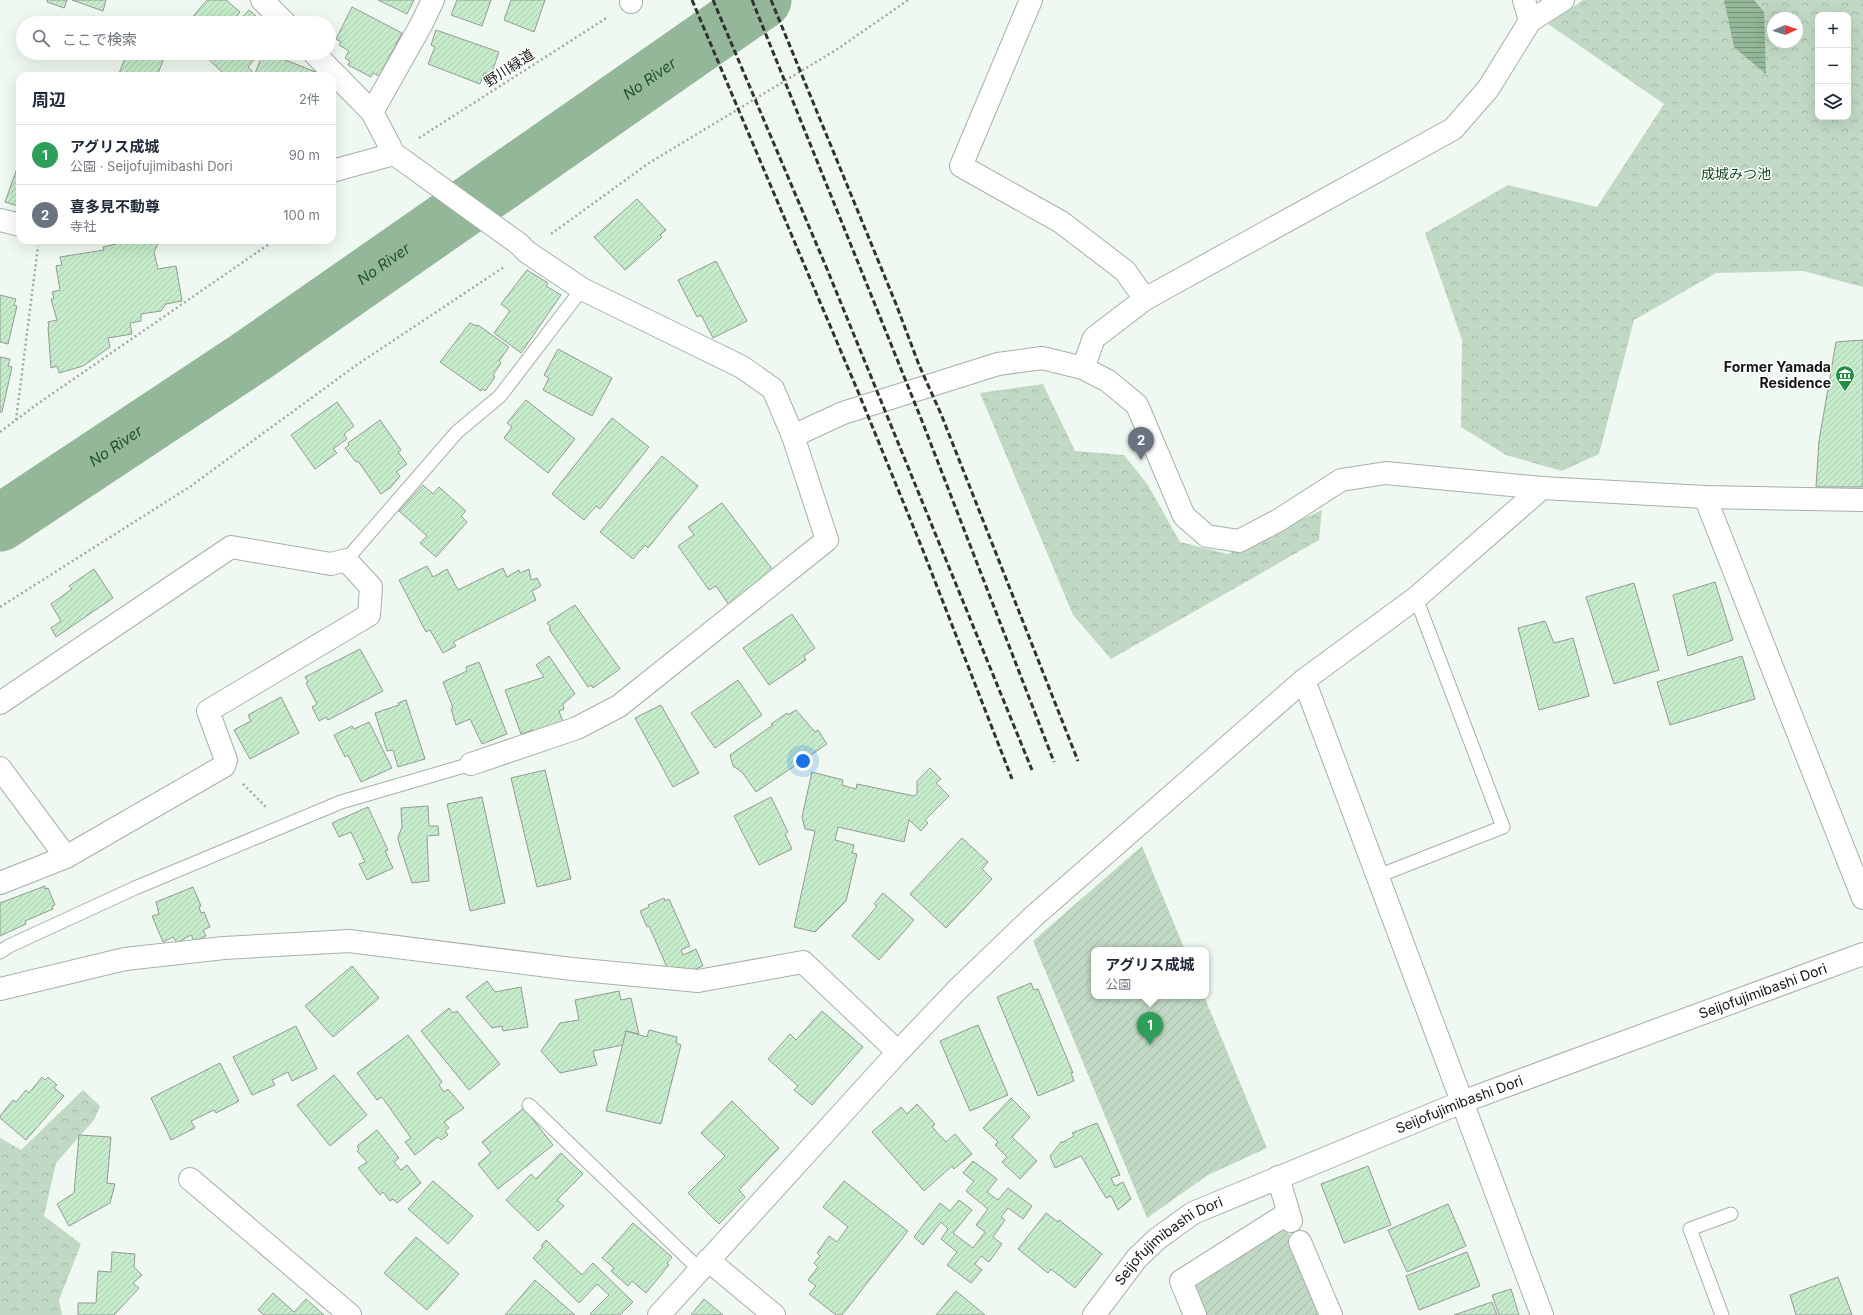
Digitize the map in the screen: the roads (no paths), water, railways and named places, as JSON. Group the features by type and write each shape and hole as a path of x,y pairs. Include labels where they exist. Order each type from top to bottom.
{"street":[{"path":"262,0 278,16"},
{"path":"372,112 421,26 433,0"},
{"path":"1031,0 961,166 1061,222 1125,271 1145,299"},
{"path":"1524,0 1530,21"},
{"path":"1083,368 1094,338 1145,299 1453,129 1488,89 1530,21 1563,0"},
{"path":"321,60 333,72"},
{"path":"336,75 372,112 399,158 523,248 582,289 742,367 773,389 793,436 826,540 619,706 577,728 471,764"},
{"path":"336,171 399,158"},
{"path":"0,220 16,224"},
{"path":"793,436 842,413 998,364 1042,358 1083,368 1108,381 1137,405 1184,516 1207,536 1239,541 1279,520 1341,480 1386,473 1542,488 1705,497 1863,500"},
{"path":"658,1315 898,1052 957,990 1034,916 1304,680 1416,598 1542,488"},
{"path":"1705,497 1863,898"},
{"path":"0,703 231,547 332,564 346,560 371,587 369,615 208,711 226,760 224,766 66,857 0,883"},
{"path":"1304,680 1542,1315"},
{"path":"0,768 66,857"},
{"path":"0,989 125,959 224,948 349,941 572,969 698,981 803,962 898,1052"},
{"name":"Seijofujimibashi Dori","path":"1094,1315 1137,1258 1157,1239 1193,1213 1462,1102 1863,954"},
{"path":"1195,1315 1181,1281 1289,1217 1278,1177"},
{"path":"190,1179 350,1315"},
{"path":"1300,1242 1331,1315"},
{"path":"704,1265 774,1315"}],"lane":[{"path":"346,560 457,432 500,396 582,289"},
{"path":"1378,876 1503,827 1416,598"},
{"path":"0,952 9,946 135,888 341,802 471,764"},
{"path":"529,1105 704,1265"},
{"path":"1722,1315 1690,1229 1731,1214"}],"waterway":[{"name":"No River","path":"0,523 252,356 763,0"}],"railway":[{"path":"692,0 859,394 922,548 1012,779"},
{"path":"713,0 827,269 1032,770"},
{"path":"752,0 922,421 1054,762"},
{"path":"771,0 896,304 919,365 941,414 1078,761"}],"place":[{"name":"Former Yamada Residence","path":"1845,392"},
{"name":"喜多見不動尊","path":"1141,460"},
{"name":"アグリス成城","path":"1150,1045"}],"park label":[{"name":"成城みつ池","path":"1736,174"}]}
